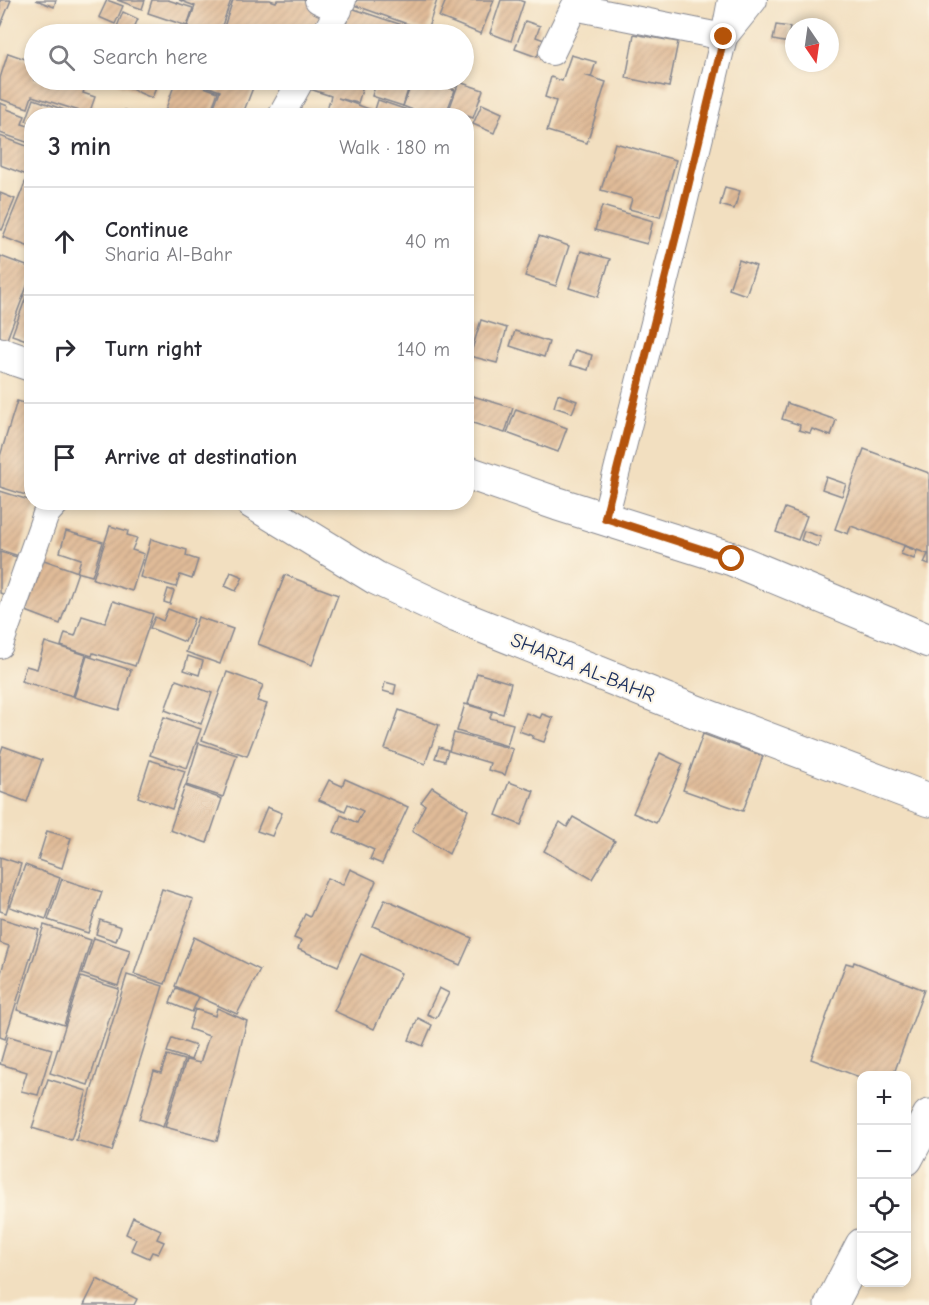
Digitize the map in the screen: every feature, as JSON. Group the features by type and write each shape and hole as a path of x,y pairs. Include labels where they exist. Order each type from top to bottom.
{"main road":[{"path":"0,354 24,362"},
{"path":"474,474 558,504 732,559 929,641"},
{"name":"SHARIA AL-BAHR","path":"265,510 376,578 457,616 694,711 929,800"},
{"path":"911,1150 929,1116"},
{"path":"831,1305 857,1253"}],"street":[{"path":"605,518 678,228 731,0"},
{"path":"724,37 754,0"},
{"path":"328,24 333,3"},
{"path":"552,52 574,7 724,37"},
{"path":"285,108 295,90"},
{"path":"0,645 46,514 50,510"}],"building":[{"path":"0,0 11,0 0,27"},
{"path":"36,0 56,0 54,7"},
{"path":"107,0 123,6 115,24 99,17"},
{"path":"117,0 145,0 142,9"},
{"path":"152,0 168,0 193,8 188,24 148,13"},
{"path":"179,0 231,0 223,24 189,24 195,6"},
{"path":"233,0 276,2 277,0 303,0 323,7 317,24 225,24"},
{"path":"356,0 437,0 429,24 407,24 354,5"},
{"path":"446,0 494,0 481,34 474,31 474,24 456,24 439,17"},
{"path":"501,0 524,2 511,41 490,33"},
{"path":"351,8 399,24 346,24"},
{"path":"123,12 138,19 136,24 118,24"},
{"path":"525,21 540,26 536,37 544,40 537,57 515,49"},
{"path":"776,25 785,26 785,42 773,40"},
{"path":"634,34 678,42 669,87 626,78"},
{"path":"8,53 24,59 24,90 84,90 83,93 95,97 91,108 70,108 32,96 28,108 0,99 0,78"},
{"path":"571,55 596,62 591,77 584,75 606,82 587,143 547,131 556,101 545,97 551,77 562,81"},
{"path":"474,87 483,90 474,115 474,108 450,108 456,90 474,90"},
{"path":"133,90 155,90 152,98"},
{"path":"172,90 218,92 212,108 166,108"},
{"path":"217,90 252,90 245,108 213,108 220,91"},
{"path":"313,90 362,90 358,103 338,98 366,108 327,108 331,96"},
{"path":"374,90 408,90 403,106 372,96"},
{"path":"409,90 455,90 448,108 403,106"},
{"path":"34,99 59,108 31,108"},
{"path":"378,100 401,108 376,108"},
{"path":"0,103 8,106 7,109 24,116 22,124 24,125 24,141 0,133"},
{"path":"482,104 502,113 494,133 474,124"},
{"path":"0,136 24,145 24,174 0,165"},
{"path":"615,143 676,160 660,217 629,209 632,199 601,190"},
{"path":"24,185 24,245 3,237"},
{"path":"725,187 740,191 734,209 720,205"},
{"path":"0,193 15,199 2,230 0,229"},
{"path":"602,206 653,221 647,244 595,230"},
{"path":"539,236 569,246 556,286 525,276"},
{"path":"581,251 610,259 598,297 569,288"},
{"path":"0,256 24,265 24,294 7,339 0,337"},
{"path":"739,260 756,266 746,295 729,289"},
{"path":"24,303 24,339 12,335"},
{"path":"481,320 507,328 497,363 474,357 474,343"},
{"path":"515,331 549,342 544,357 510,346"},
{"path":"575,350 592,355 588,370 570,365"},
{"path":"558,394 577,401 572,413 554,407"},
{"path":"474,396 513,408 505,433 474,423"},
{"path":"17,401 24,403 24,494 0,487 0,456"},
{"path":"787,403 836,420 831,436 812,429 810,433 799,430 800,425 782,419"},
{"path":"516,409 567,428 558,452 507,433"},
{"path":"864,449 929,473 929,565 924,563 928,554 851,526 848,534 835,529"},
{"path":"826,477 846,484 842,496 822,489"},
{"path":"0,491 24,498 24,510 33,510 19,556 0,550"},
{"path":"785,508 807,516 798,540 776,532"},
{"path":"110,526 128,531 127,535 137,538 132,550 144,554 132,591 93,579"},
{"path":"66,531 103,542 92,576 77,572 81,559 60,552"},
{"path":"804,531 821,537 818,547 801,540"},
{"path":"151,539 187,550 186,556 198,560 192,579 180,575 176,587 140,577"},
{"path":"904,546 917,551 914,559 901,554"},
{"path":"0,552 17,557 5,595 0,593"},
{"path":"44,560 78,572 60,624 26,611"},
{"path":"231,572 243,577 236,591 225,586"},
{"path":"285,575 338,595 312,665 258,644"},
{"path":"168,589 174,591 170,604 164,602"},
{"path":"113,601 153,614 135,666 61,646 65,633 75,636 82,616 105,623"},
{"path":"168,609 194,619 185,642 150,628 155,617 163,621"},
{"path":"198,617 233,629 220,664 186,652"},
{"path":"45,642 86,655 73,696 21,681 26,666 37,669"},
{"path":"87,656 131,670 119,710 74,697"},
{"path":"188,656 203,661 199,675 184,670"},
{"path":"227,672 263,685 257,701 267,704 247,756 202,740"},
{"path":"477,673 511,683 503,714 468,704"},
{"path":"176,680 212,693 201,724 165,710"},
{"path":"385,682 396,685 394,694 383,691"},
{"path":"465,704 492,712 490,718 513,724 507,746 457,731"},
{"path":"399,710 439,725 425,764 385,749"},
{"path":"526,713 540,718 542,714 553,718 544,742 519,731"},
{"path":"164,717 201,729 187,768 150,755"},
{"path":"454,733 513,749 505,775 488,770 490,763 449,751"},
{"path":"703,734 763,756 743,811 683,790"},
{"path":"199,743 237,755 223,797 186,785"},
{"path":"3,746 42,760 27,802 0,792 0,754"},
{"path":"439,747 448,750 445,761 435,758"},
{"path":"660,753 683,764 656,823 633,813"},
{"path":"150,760 185,771 172,809 138,797"},
{"path":"345,779 408,807 382,864 370,859 374,850 334,832 341,815 357,823 363,811 348,804 345,811 319,800 329,780 342,786"},
{"path":"509,782 534,791 521,825 496,815"},
{"path":"185,786 222,799 207,843 170,830"},
{"path":"432,787 468,810 449,854 412,831 425,805 421,802"},
{"path":"267,807 282,813 272,836 257,831"},
{"path":"573,817 615,841 592,879 544,851 560,822 567,827"},
{"path":"47,831 71,838 62,868 38,860"},
{"path":"0,857 21,864 6,913 0,911"},
{"path":"25,865 60,878 46,919 10,907"},
{"path":"350,869 376,881 338,966 298,949 301,941 294,938 305,914 310,917 327,878 343,885"},
{"path":"62,879 102,892 88,933 48,920"},
{"path":"162,889 193,899 165,984 134,974"},
{"path":"385,899 472,938 460,965 373,926"},
{"path":"0,918 39,930 5,1039 0,1037 0,976 9,946 0,943"},
{"path":"100,920 121,927 116,941 96,934"},
{"path":"44,925 91,940 64,1025 17,1010"},
{"path":"194,937 260,970 237,1014 175,986"},
{"path":"94,938 130,950 118,986 82,974"},
{"path":"361,954 401,973 374,1029 334,1011"},
{"path":"854,962 924,990 895,1071 857,1071 857,1076 811,1059 846,963 853,965"},
{"path":"127,975 163,986 112,1151 76,1140"},
{"path":"81,977 119,989 88,1085 50,1073"},
{"path":"176,988 199,997 192,1012 170,1003"},
{"path":"439,988 449,993 436,1018 427,1014"},
{"path":"217,1008 247,1021 217,1141 165,1127 186,1060 200,1063 209,1036 189,1029 195,1009 215,1016"},
{"path":"418,1018 432,1025 423,1046 409,1040"},
{"path":"8,1036 52,1049 38,1095 21,1091 27,1072 0,1064"},
{"path":"172,1038 196,1046 191,1060 167,1052"},
{"path":"167,1055 184,1060 163,1127 139,1119 154,1071 161,1073"},
{"path":"48,1079 87,1091 71,1140 32,1128"},
{"path":"133,1217 161,1230 157,1239 164,1242 158,1254 152,1252 149,1258 131,1250 136,1239 126,1234"},
{"path":"97,1279 137,1299 134,1305 84,1305"}],"route":[{"path":"724,37 605,518 732,559"}]}
